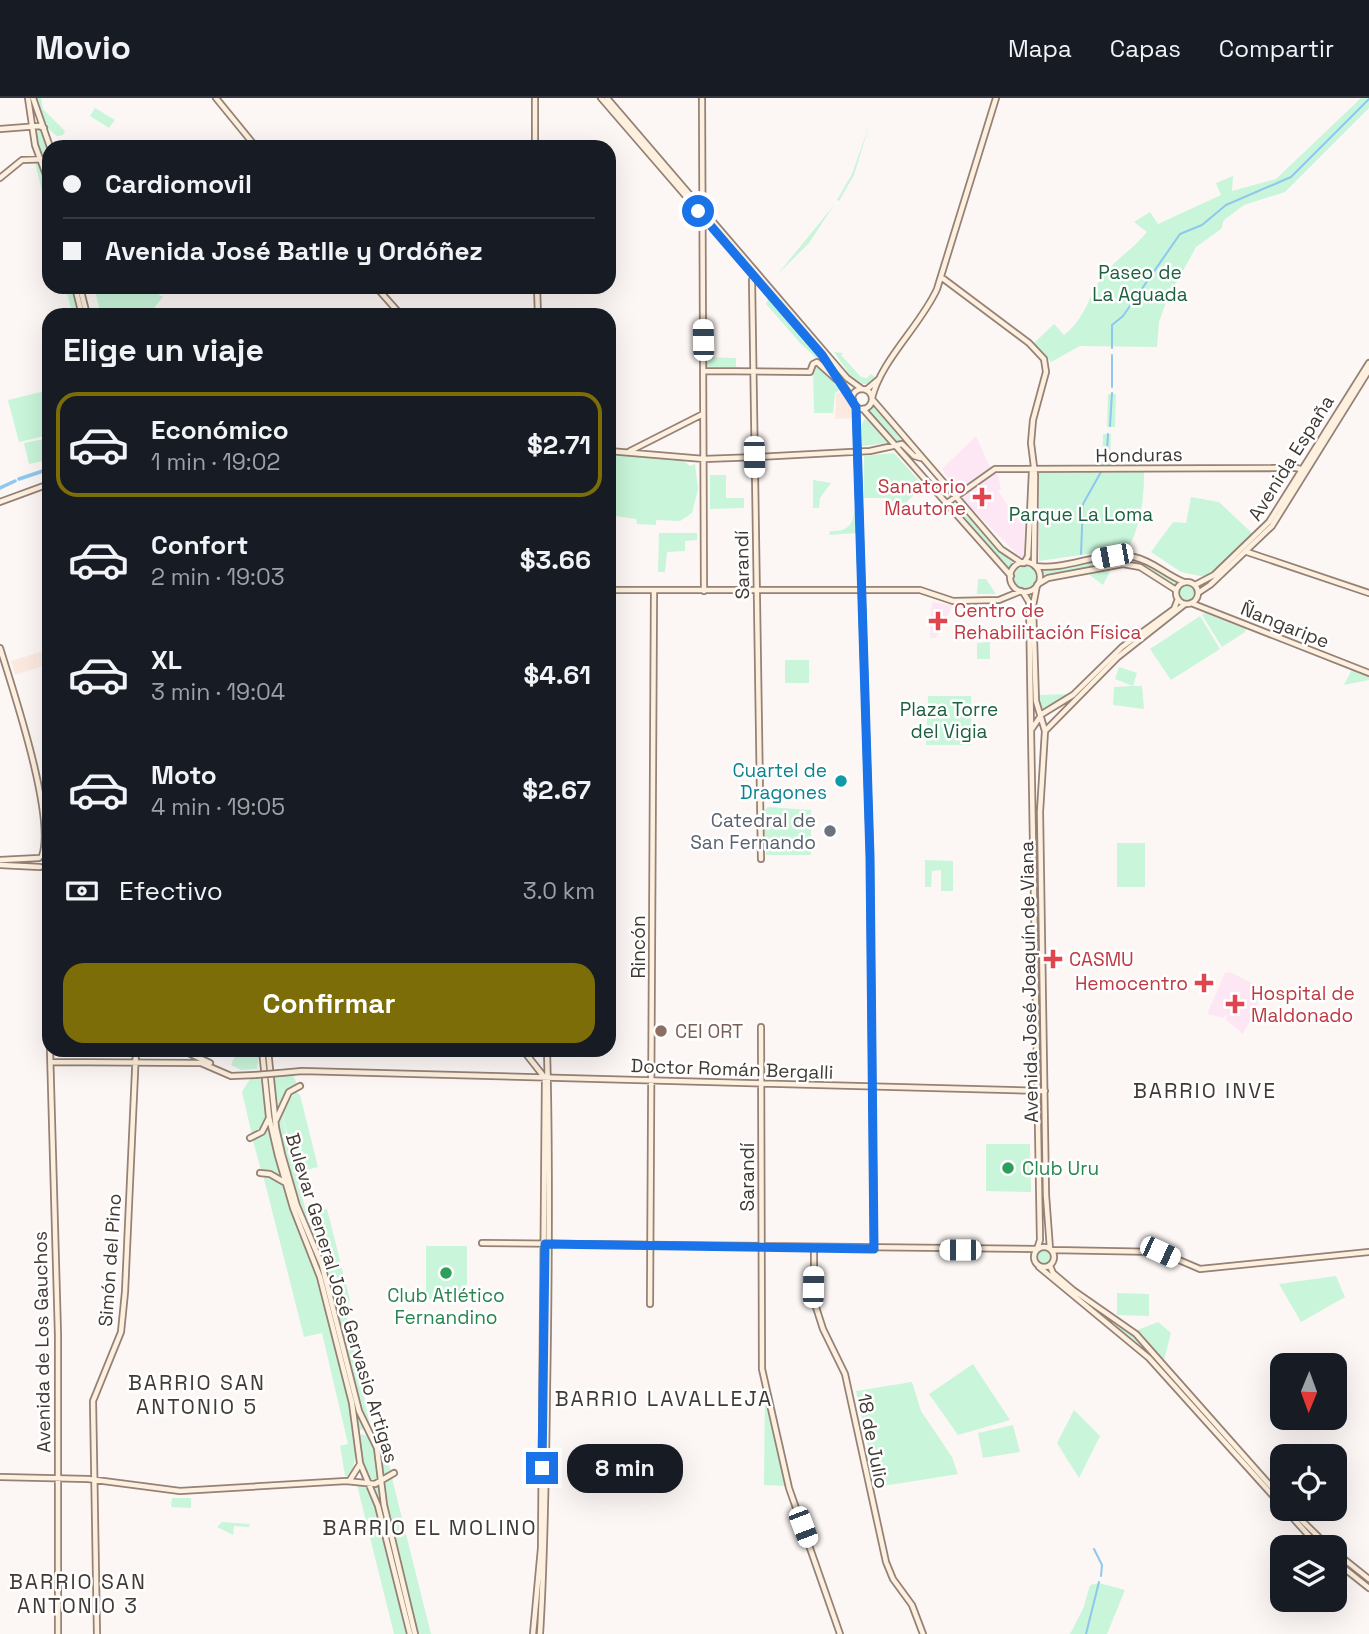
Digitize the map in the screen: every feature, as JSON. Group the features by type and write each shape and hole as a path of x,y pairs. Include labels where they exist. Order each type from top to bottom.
{"street":[{"path":"28,98 42,164"},
{"path":"33,98 48,140"},
{"path":"216,98 250,140"},
{"path":"535,98 536,140"},
{"path":"601,98 847,378 872,398 920,458 1001,549 1023,563 1050,568 1112,556 1131,556 1148,561 1184,582 1195,585 1198,593 1188,603 1118,657 1045,731"},
{"path":"607,98 822,355 856,407 870,857 874,1249"},
{"path":"702,98 704,591"},
{"path":"863,409 872,398 880,378 925,313 941,277 996,98"},
{"path":"0,129 45,129"},
{"path":"0,178 22,160 40,159"},
{"name":"Sarandí","path":"755,273 753,371 761,859"},
{"path":"941,277 1029,343 1044,359 1046,372 1031,431 1034,566 1039,573 1038,585"},
{"path":"382,294 395,308"},
{"path":"704,371 810,372 813,364 818,362 841,383"},
{"name":"Avenida España","path":"1304,470 1369,363"},
{"name":"Avenida España","path":"1198,593 1244,551 1269,522 1369,370"},
{"path":"853,400 854,394 880,378"},
{"path":"856,407 863,409 897,446 1011,576"},
{"path":"628,453 704,413"},
{"path":"616,453 704,458 754,457 858,452 903,444 914,456 920,458"},
{"path":"640,446 642,453"},
{"name":"Honduras","path":"948,504 995,469 1304,470"},
{"path":"0,502 42,487"},
{"path":"1022,591 1013,585 1011,576 1013,569 1028,556 1032,519"},
{"path":"1244,551 1369,593"},
{"name":"Avenida España","path":"1195,585 1208,580 1244,551"},
{"path":"616,590 920,590 953,601 999,600 1038,585 1048,578 1124,564 1140,567 1176,590 1178,599 1174,609 1122,647 1077,692 1040,716 1031,730"},
{"path":"1176,590 1184,582"},
{"name":"Avenida José Joaquín de Viana","path":"1038,585 1034,618 1036,701 1045,731 1040,777 1040,812 1047,1244 1051,1250"},
{"name":"Rincón","path":"650,1304 654,591"},
{"name":"Avenida José Joaquín de Viana","path":"1022,591 1029,605 1035,1092 1040,1240 1037,1249"},
{"path":"1178,599 1188,603"},
{"name":"Ñangaripe","path":"1188,603 1369,673"},
{"path":"0,648 37,782 42,823"},
{"path":"1040,777 1035,774 1031,780 1040,788"},
{"path":"1031,803 1040,812"},
{"path":"0,862 40,867 42,848"},
{"path":"0,862 40,857"},
{"name":"Sarandí","path":"761,1027 762,1369 789,1488 840,1634"},
{"name":"Avenida de Los Gauchos","path":"51,1057 58,1331 58,1634"},
{"name":"Simón del Pino","path":"97,1634 93,1401 121,1332 135,1057"},
{"path":"196,1057 229,1073 255,1074"},
{"name":"Bulevar General José Gervasio Artigas","path":"263,1057 270,1117 284,1182 320,1277 352,1403 360,1463 378,1506 413,1634"},
{"name":"Bulevar General José Gervasio Artigas","path":"269,1057 275,1121 294,1195 325,1276 359,1411 377,1448 384,1505 413,1634"},
{"path":"529,1057 547,1078"},
{"path":"540,1634 545,1547 547,1057"},
{"path":"51,1062 206,1064 231,1076 255,1074"},
{"path":"541,1070 547,1067"},
{"name":"Doctor Román Bergalli","path":"255,1074 292,1071 1045,1091"},
{"path":"275,1121 289,1092 300,1086"},
{"path":"250,1138 262,1132 270,1117"},
{"path":"260,1173 270,1174 284,1182"},
{"path":"482,1243 1160,1252 1200,1269 1369,1252"},
{"path":"533,1634 541,1548 547,1245"},
{"name":"18 de Julio","path":"814,1248 814,1301 822,1329 845,1374 886,1562 892,1579 912,1605 923,1634"},
{"path":"1033,1259 1037,1249"},
{"path":"1010,1250 1026,1253 1039,1267 1149,1358 1308,1535"},
{"path":"1051,1250 1054,1258"},
{"path":"1075,1251 1059,1253 1050,1266 1053,1273 1136,1334 1270,1485"},
{"path":"1039,1267 1050,1266"},
{"path":"346,1481 355,1476 360,1463"},
{"path":"0,1477 58,1477 180,1491 346,1481 369,1484 394,1473"},
{"path":"1302,1521 1317,1535"},
{"path":"1347,1562 1369,1579"},
{"path":"1347,1571 1369,1588"}],"shaded area":[{"path":"844,390 853,409 853,418 835,419 836,394"},
{"name":"Sanatorio Mautone","path":"976,436 993,474 998,474 1001,489 998,491 1011,510 1008,517 1025,517 1024,556 1021,558 961,498 942,469"},
{"name":"Centro de Rehabilitación Física","path":"932,602 953,605 936,638 930,638"},
{"path":"42,652 42,666 15,675 11,661"},
{"name":"Hospital de Maldonado","path":"1230,972 1265,990 1243,1034 1226,1020 1226,1015 1223,1018 1207,1014 1225,973"}],"green space":[{"path":"35,98 41,98 43,109 65,131 63,135 57,136 46,127"},
{"name":"Paseo de La Aguada","path":"1361,98 1369,98 1369,108 1285,192 1244,205 1224,220 1221,229 1196,247 1166,302 1159,322 1157,347 1080,346 1051,362 1034,343 1054,324 1064,335 1072,328 1101,278 1147,232 1134,222 1150,212 1158,224 1221,195 1216,183 1233,176 1232,191 1276,179"},
{"path":"95,108 115,120 109,128 90,116"},
{"path":"869,126 854,175 839,201 837,200 852,174"},
{"path":"42,128 46,140 42,140 42,156 40,156 34,132"},
{"path":"35,162 42,168 42,191"},
{"path":"834,205 809,243 777,275"},
{"path":"67,294 75,294 78,308 71,308"},
{"path":"96,294 158,294 163,297 154,308 99,308"},
{"path":"768,299 773,300 826,367 801,344 766,304"},
{"path":"834,352 843,353 841,355 861,377 867,378 871,374 875,377 869,384 863,384 850,375"},
{"path":"707,357 736,358 736,367 707,367"},
{"path":"819,365 842,389 835,393 833,413 814,413 813,370"},
{"path":"42,392 42,437 19,442 8,400"},
{"path":"1108,394 1116,394 1115,427 1107,427"},
{"path":"873,405 903,442 899,444 868,410"},
{"path":"865,419 887,443 862,446 862,423"},
{"path":"1103,434 1111,434 1110,465 1102,465"},
{"path":"42,439 42,461 29,464 24,443"},
{"path":"894,453 923,485 900,509 889,498 864,498 864,456"},
{"path":"616,456 681,459 690,466 695,464 698,489 692,513 680,521 656,520 656,525 637,524 636,519 616,516"},
{"name":"Parque La Loma","path":"1144,472 1141,511 1129,548 1039,561 1039,473"},
{"path":"710,475 726,475 726,498 744,498 744,508 710,509"},
{"path":"813,480 831,483 820,498 819,508 813,508"},
{"path":"1191,497 1219,502 1254,535 1205,577 1181,572 1151,552 1173,522 1186,523"},
{"path":"953,504 1015,565 1011,571"},
{"path":"854,507 857,533 829,535 830,531 842,530 850,525"},
{"path":"659,533 697,533 697,540 685,541 685,551 667,552 665,572 658,572"},
{"path":"1127,557 1144,561 1178,584 1176,586 1143,564 1127,561 1041,575 1039,569"},
{"path":"1026,566 1037,573 1038,578 1031,589 1026,590 1015,583 1014,578 1021,567"},
{"path":"1112,568 1103,585 1087,573"},
{"path":"978,579 986,579 996,594 977,594"},
{"path":"1187,585 1193,587 1193,599 1187,601 1181,599 1179,593 1181,587"},
{"path":"1205,613 1246,629 1245,632 1222,647 1202,615"},
{"path":"1200,616 1220,649 1171,680 1150,649"},
{"path":"990,642 990,659 977,659 977,643"},
{"path":"785,660 809,660 809,683 785,683"},
{"path":"1119,667 1137,673 1133,686 1115,679"},
{"path":"1352,669 1369,675 1369,680 1344,685"},
{"path":"1142,686 1144,709 1113,705 1114,687"},
{"path":"1068,694 1069,695 1042,713 1038,695"},
{"name":"Plaza Torre del Vigia","path":"928,696 971,696 971,745 926,745"},
{"path":"768,807 811,810 811,855 766,855 763,811"},
{"path":"1117,843 1145,843 1145,887 1117,887"},
{"path":"1039,856 1040,918 1037,920 1033,858"},
{"path":"925,860 953,861 953,891 941,891 941,870 932,871 931,887 925,887"},
{"path":"234,1057 259,1057 257,1069 241,1070 231,1065"},
{"path":"293,1075 297,1084 286,1092 277,1111 272,1076"},
{"path":"269,1076 285,1171 320,1266 365,1429 359,1430 325,1285 289,1191 276,1140"},
{"path":"257,1077 264,1082 267,1110 262,1129 252,1135 242,1092 250,1079"},
{"path":"295,1091 300,1095 318,1167 298,1172 282,1114"},
{"path":"281,1111 308,1220 306,1221 279,1133"},
{"path":"269,1125 281,1177 261,1170 253,1141"},
{"name":"Club Uru","path":"986,1144 1030,1144 1031,1192 986,1191"},
{"path":"263,1175 283,1184 333,1333 353,1420 355,1454 349,1476 345,1476 340,1446 348,1444 322,1333 304,1337"},
{"path":"327,1209 350,1300 347,1308 336,1307 307,1224 316,1211"},
{"name":"Club Atlético Fernandino","path":"426,1246 467,1246 467,1300 426,1299"},
{"path":"1043,1249 1049,1251 1049,1263 1043,1265 1037,1263 1035,1257 1037,1251"},
{"path":"1336,1276 1345,1297 1301,1322 1279,1284"},
{"path":"1117,1293 1149,1294 1149,1316 1117,1315"},
{"path":"337,1309 346,1311 370,1425 359,1404"},
{"path":"1158,1322 1171,1333 1164,1360 1135,1331"},
{"path":"1114,1326 1134,1335 1162,1366"},
{"path":"973,1364 1010,1420 958,1435 929,1394"},
{"path":"912,1382 921,1411 952,1457 958,1474 877,1487 856,1391"},
{"path":"765,1388 786,1486 764,1485"},
{"path":"1074,1410 1100,1436 1079,1478 1057,1443"},
{"path":"1013,1425 1020,1452 983,1458 978,1433"},
{"path":"372,1432 381,1432 391,1472 384,1476 380,1448"},
{"path":"362,1434 370,1437 379,1480 370,1481 362,1461 359,1436"},
{"path":"390,1477 431,1634 418,1634 386,1507 385,1481"},
{"path":"380,1484 384,1515 414,1634 373,1486"},
{"path":"357,1485 367,1486 377,1510 406,1634 394,1634"},
{"path":"172,1498 191,1498 191,1508 171,1507"},
{"path":"222,1522 250,1524 249,1527 234,1526 233,1535 217,1527"},
{"path":"1099,1583 1125,1590 1107,1634 1070,1634 1083,1609 1090,1585"}],"waterway":[{"path":"1112,348 1112,325 1123,316 1180,234 1202,225 1226,205 1291,177 1369,99"},
{"path":"1112,355 1112,387"},
{"path":"1110,426 1112,393"},
{"path":"1106,466 1108,434"},
{"path":"19,479 42,471"},
{"path":"1081,554 1083,504 1101,472"},
{"path":"0,488 15,481"},
{"path":"1094,1549 1102,1565 1101,1576"},
{"path":"1086,1634 1099,1582"}],"place":[{"name":"Sanatorio Mautone","path":"982,497"},
{"name":"Centro de Rehabilitación Física","path":"938,621"},
{"name":"Cuartel de Dragones","path":"841,781"},
{"name":"Catedral de San Fernando","path":"830,831"},
{"name":"CASMU","path":"1053,959"},
{"name":"Hemocentro","path":"1204,983"},
{"name":"Hospital de Maldonado","path":"1235,1004"},
{"name":"CEI ORT","path":"661,1031"},
{"name":"Club Uru","path":"1008,1168"},
{"name":"Club Atlético Fernandino","path":"446,1273"}],"district":[{"name":"BARRIO INVE","path":"1205,1090"},
{"name":"BARRIO SAN ANTONIO 5","path":"197,1394"},
{"name":"BARRIO LAVALLEJA","path":"664,1398"},
{"name":"BARRIO EL MOLINO","path":"430,1527"},
{"name":"BARRIO SAN ANTONIO 3","path":"78,1593"}],"route":[{"path":"542,1468 545,1244 874,1249 870,857 856,407 822,355 698,211"}]}
